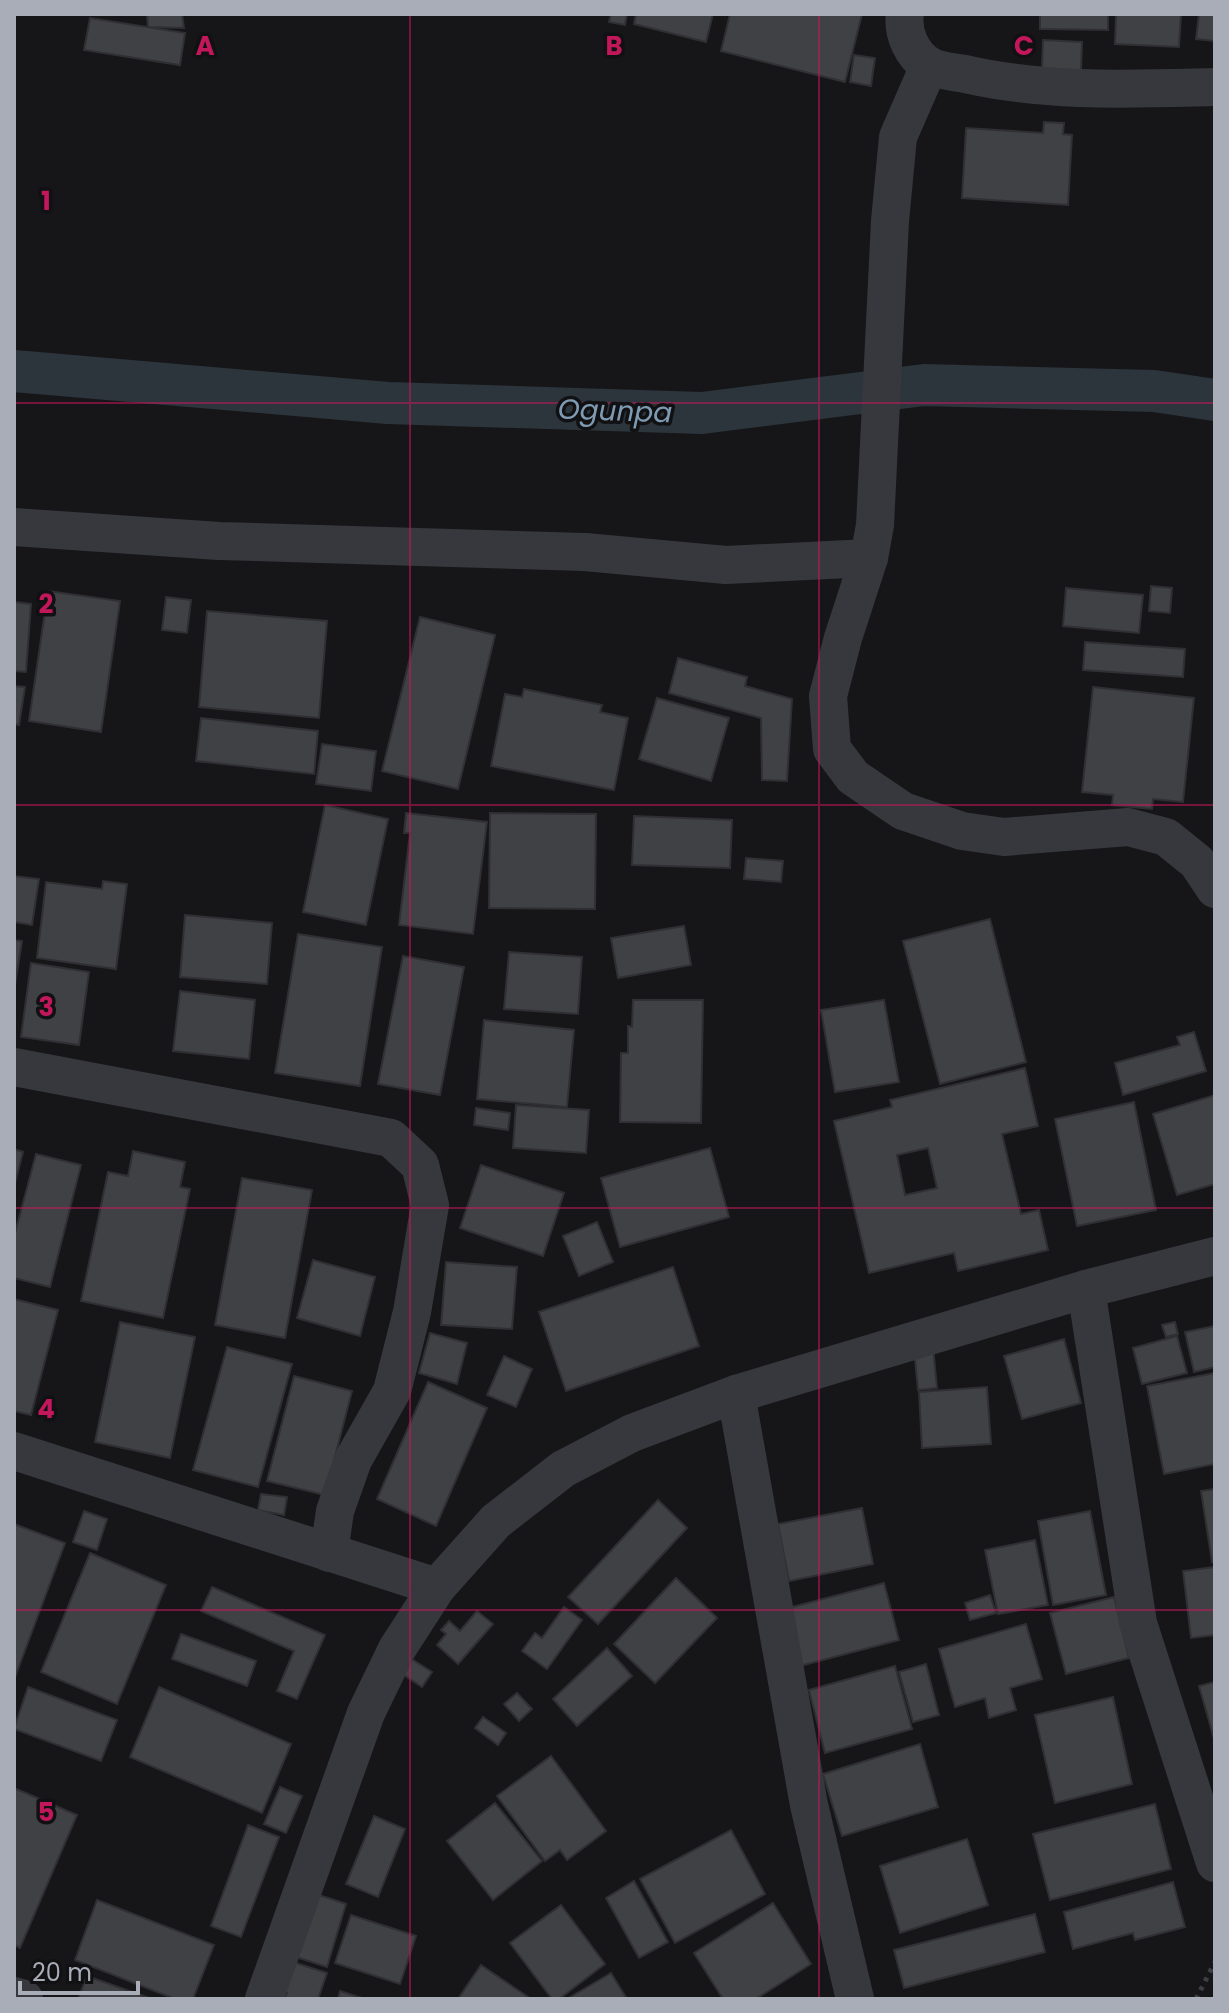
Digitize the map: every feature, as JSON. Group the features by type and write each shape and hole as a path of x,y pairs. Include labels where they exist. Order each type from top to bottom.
{"street":[{"path":"905,14 903,24 909,45 929,66 1011,84 1108,90 1215,87"},
{"path":"929,66 898,137 890,221 872,541 828,696 832,749 853,777 903,811 962,831 1004,837 1128,827 1166,837 1197,862 1215,889"},
{"path":"14,527 219,541 585,552 726,565 872,541"},
{"path":"14,1067 391,1138 420,1165 430,1205 412,1312 392,1391 353,1460 335,1511 329,1553"},
{"path":"264,1999 366,1713 397,1649 437,1587 496,1521 563,1469 632,1433 736,1394 1086,1289 1215,1256"},
{"path":"1086,1289 1138,1623 1215,1863"},
{"path":"736,1394 809,1805 855,1999"},
{"path":"14,1451 437,1587"},
{"path":"14,1996 24,1999"}],"path":[{"path":"1196,1999 1215,1962"}],"building":[{"path":"147,14 182,14 184,28 148,27"},
{"path":"611,14 627,14 625,25 609,22"},
{"path":"636,14 713,14 706,42 634,24"},
{"path":"730,14 862,14 845,82 721,51"},
{"path":"1040,14 1108,14 1108,30 1040,29"},
{"path":"1116,14 1181,14 1179,47 1115,44"},
{"path":"1199,14 1215,14 1215,41 1196,39"},
{"path":"90,18 185,33 180,65 84,50"},
{"path":"1043,40 1082,42 1081,71 1042,68"},
{"path":"854,55 875,58 871,86 850,82"},
{"path":"1044,122 1064,123 1063,134 1072,135 1068,205 962,198 966,128 1043,133"},
{"path":"1151,586 1172,588 1170,613 1149,611"},
{"path":"1066,588 1143,595 1139,633 1063,626"},
{"path":"48,591 120,601 101,732 29,721"},
{"path":"166,597 191,600 187,633 162,630"},
{"path":"14,602 31,604 26,672 14,671"},
{"path":"207,611 327,621 319,718 199,707"},
{"path":"420,617 495,635 458,789 382,771"},
{"path":"1085,642 1185,649 1183,677 1083,670"},
{"path":"678,658 747,677 745,686 792,699 787,781 762,780 761,718 669,693"},
{"path":"14,686 25,687 19,725 14,724"},
{"path":"1093,687 1194,698 1183,802 1153,799 1152,809 1112,805 1113,795 1082,792"},
{"path":"524,689 602,705 600,712 628,718 614,790 491,766 505,694 522,697"},
{"path":"657,698 729,718 711,781 639,759"},
{"path":"201,718 318,731 314,774 196,761"},
{"path":"322,744 376,751 371,791 316,784"},
{"path":"325,805 388,819 366,925 303,912"},
{"path":"406,813 487,822 473,934 399,925 410,833 404,833"},
{"path":"490,813 596,814 595,909 489,908"},
{"path":"634,816 732,820 730,868 632,865"},
{"path":"746,858 783,861 781,882 744,879"},
{"path":"14,876 39,879 32,925 14,922"},
{"path":"103,881 127,884 116,969 37,958 46,882 102,889"},
{"path":"185,915 272,923 267,984 180,977"},
{"path":"990,919 1026,1062 940,1084 903,941"},
{"path":"684,926 691,965 618,978 611,938"},
{"path":"298,934 382,947 360,1086 275,1073"},
{"path":"14,940 22,941 14,991"},
{"path":"509,952 582,957 578,1014 504,1009"},
{"path":"403,956 464,967 440,1095 378,1084"},
{"path":"31,963 89,972 79,1045 21,1037"},
{"path":"180,991 255,1000 249,1059 173,1051"},
{"path":"633,1000 703,1000 701,1123 620,1122 621,1053 628,1053 628,1026 632,1027"},
{"path":"884,1000 899,1082 835,1092 821,1010"},
{"path":"484,1020 574,1030 567,1107 477,1099"},
{"path":"1194,1032 1206,1071 1123,1095 1115,1063 1180,1045 1177,1037"},
{"path":"1025,1068 1038,1126 1002,1134 1021,1214 1039,1210 1048,1250 958,1271 954,1253 869,1273 834,1121 892,1107 890,1100","holes":["928,1148 937,1188 905,1195 897,1155"]},
{"path":"1215,1095 1215,1184 1177,1195 1153,1114"},
{"path":"1134,1102 1156,1210 1077,1226 1055,1119"},
{"path":"516,1105 589,1110 586,1153 513,1148"},
{"path":"476,1108 510,1113 508,1130 474,1125"},
{"path":"710,1148 729,1217 620,1247 601,1178"},
{"path":"14,1149 23,1152 14,1187"},
{"path":"133,1151 185,1162 180,1187 190,1189 163,1318 81,1301 108,1172 128,1176"},
{"path":"36,1154 81,1165 50,1287 14,1278 14,1237"},
{"path":"481,1165 564,1193 543,1256 460,1228"},
{"path":"242,1178 312,1190 285,1338 215,1325"},
{"path":"597,1222 613,1262 579,1276 563,1236"},
{"path":"313,1260 375,1277 360,1336 297,1318"},
{"path":"446,1262 517,1267 512,1329 441,1325"},
{"path":"673,1267 699,1346 566,1391 539,1312"},
{"path":"14,1299 58,1310 31,1415 14,1411"},
{"path":"120,1322 195,1337 170,1458 95,1442"},
{"path":"1175,1322 1178,1334 1166,1337 1162,1325"},
{"path":"1215,1326 1215,1367 1194,1372 1185,1332"},
{"path":"430,1333 467,1343 457,1384 419,1373"},
{"path":"1177,1336 1187,1373 1142,1384 1133,1348"},
{"path":"1064,1339 1081,1403 1022,1419 1004,1356"},
{"path":"227,1347 292,1364 258,1487 193,1470"},
{"path":"933,1347 937,1388 918,1390 914,1349"},
{"path":"504,1356 532,1369 516,1407 487,1395"},
{"path":"1215,1373 1215,1464 1164,1474 1147,1386"},
{"path":"294,1376 352,1391 325,1495 267,1481"},
{"path":"428,1382 487,1408 436,1526 377,1499"},
{"path":"987,1387 991,1444 922,1448 919,1392"},
{"path":"1215,1489 1215,1562 1212,1562 1201,1491"},
{"path":"261,1494 287,1497 284,1515 258,1510"},
{"path":"658,1500 687,1528 598,1624 568,1597"},
{"path":"862,1508 873,1564 789,1581 778,1524"},
{"path":"84,1511 107,1519 97,1550 73,1542"},
{"path":"1090,1511 1106,1595 1053,1605 1038,1521"},
{"path":"14,1524 65,1543 14,1680"},
{"path":"1035,1540 1048,1605 998,1614 985,1550"},
{"path":"90,1553 166,1585 117,1704 41,1672"},
{"path":"1215,1567 1215,1635 1191,1638 1183,1571"},
{"path":"676,1578 717,1618 655,1683 614,1644"},
{"path":"884,1583 899,1640 796,1667 781,1610"},
{"path":"212,1587 325,1635 297,1699 277,1691 294,1651 201,1611"},
{"path":"990,1595 996,1613 970,1620 965,1603"},
{"path":"1114,1597 1129,1658 1066,1674 1050,1613"},
{"path":"564,1607 582,1620 547,1669 522,1651 535,1633 542,1638"},
{"path":"477,1611 493,1624 458,1664 437,1645 446,1634 441,1630 449,1621 460,1631"},
{"path":"1026,1624 1042,1679 1010,1688 1016,1710 989,1718 985,1698 955,1707 939,1649"},
{"path":"181,1634 256,1661 247,1686 172,1659"},
{"path":"607,1648 632,1676 577,1726 553,1699"},
{"path":"410,1658 432,1672 422,1687 401,1673"},
{"path":"926,1664 939,1715 913,1722 899,1672"},
{"path":"895,1666 912,1729 825,1753 809,1690"},
{"path":"1215,1682 1215,1742 1199,1686"},
{"path":"28,1687 117,1720 101,1761 14,1729"},
{"path":"159,1687 291,1744 262,1813 130,1757"},
{"path":"517,1693 532,1709 519,1721 504,1704"},
{"path":"1113,1697 1132,1784 1055,1803 1035,1715"},
{"path":"483,1717 506,1733 498,1745 475,1728"},
{"path":"920,1744 938,1807 842,1836 823,1774"},
{"path":"551,1756 606,1831 567,1860 560,1850 545,1861 497,1796"},
{"path":"280,1787 302,1796 286,1833 264,1824"},
{"path":"14,1788 77,1815 20,1948 14,1945"},
{"path":"495,1803 542,1861 493,1900 447,1841"},
{"path":"1155,1804 1171,1869 1050,1900 1033,1834"},
{"path":"374,1816 405,1829 378,1897 346,1884"},
{"path":"248,1825 279,1837 241,1937 211,1926"},
{"path":"731,1830 765,1894 675,1943 640,1879"},
{"path":"967,1839 988,1905 900,1933 880,1866"},
{"path":"634,1881 668,1942 639,1958 606,1898"},
{"path":"1173,1882 1185,1927 1135,1940 1133,1933 1073,1949 1064,1912"},
{"path":"313,1893 346,1904 327,1967 293,1956"},
{"path":"97,1900 214,1945 193,1999 175,1999 75,1960"},
{"path":"773,1903 811,1964 756,1999 723,1999 694,1953"},
{"path":"561,1905 605,1964 559,1999 552,1999 510,1943"},
{"path":"1035,1914 1045,1952 904,1988 894,1950"},
{"path":"351,1915 416,1936 400,1984 335,1963"},
{"path":"296,1963 327,1973 318,1999 284,1999 287,1993 276,1990"},
{"path":"481,1965 531,1999 458,1999"},
{"path":"611,1973 627,1999 567,1999"},
{"path":"87,1976 152,1999 78,1999"},
{"path":"340,1991 365,1999 338,1999"}],"waterway":[{"name":"Ogunpa","path":"14,371 388,403 702,413 924,385 1154,391 1215,400"}]}
